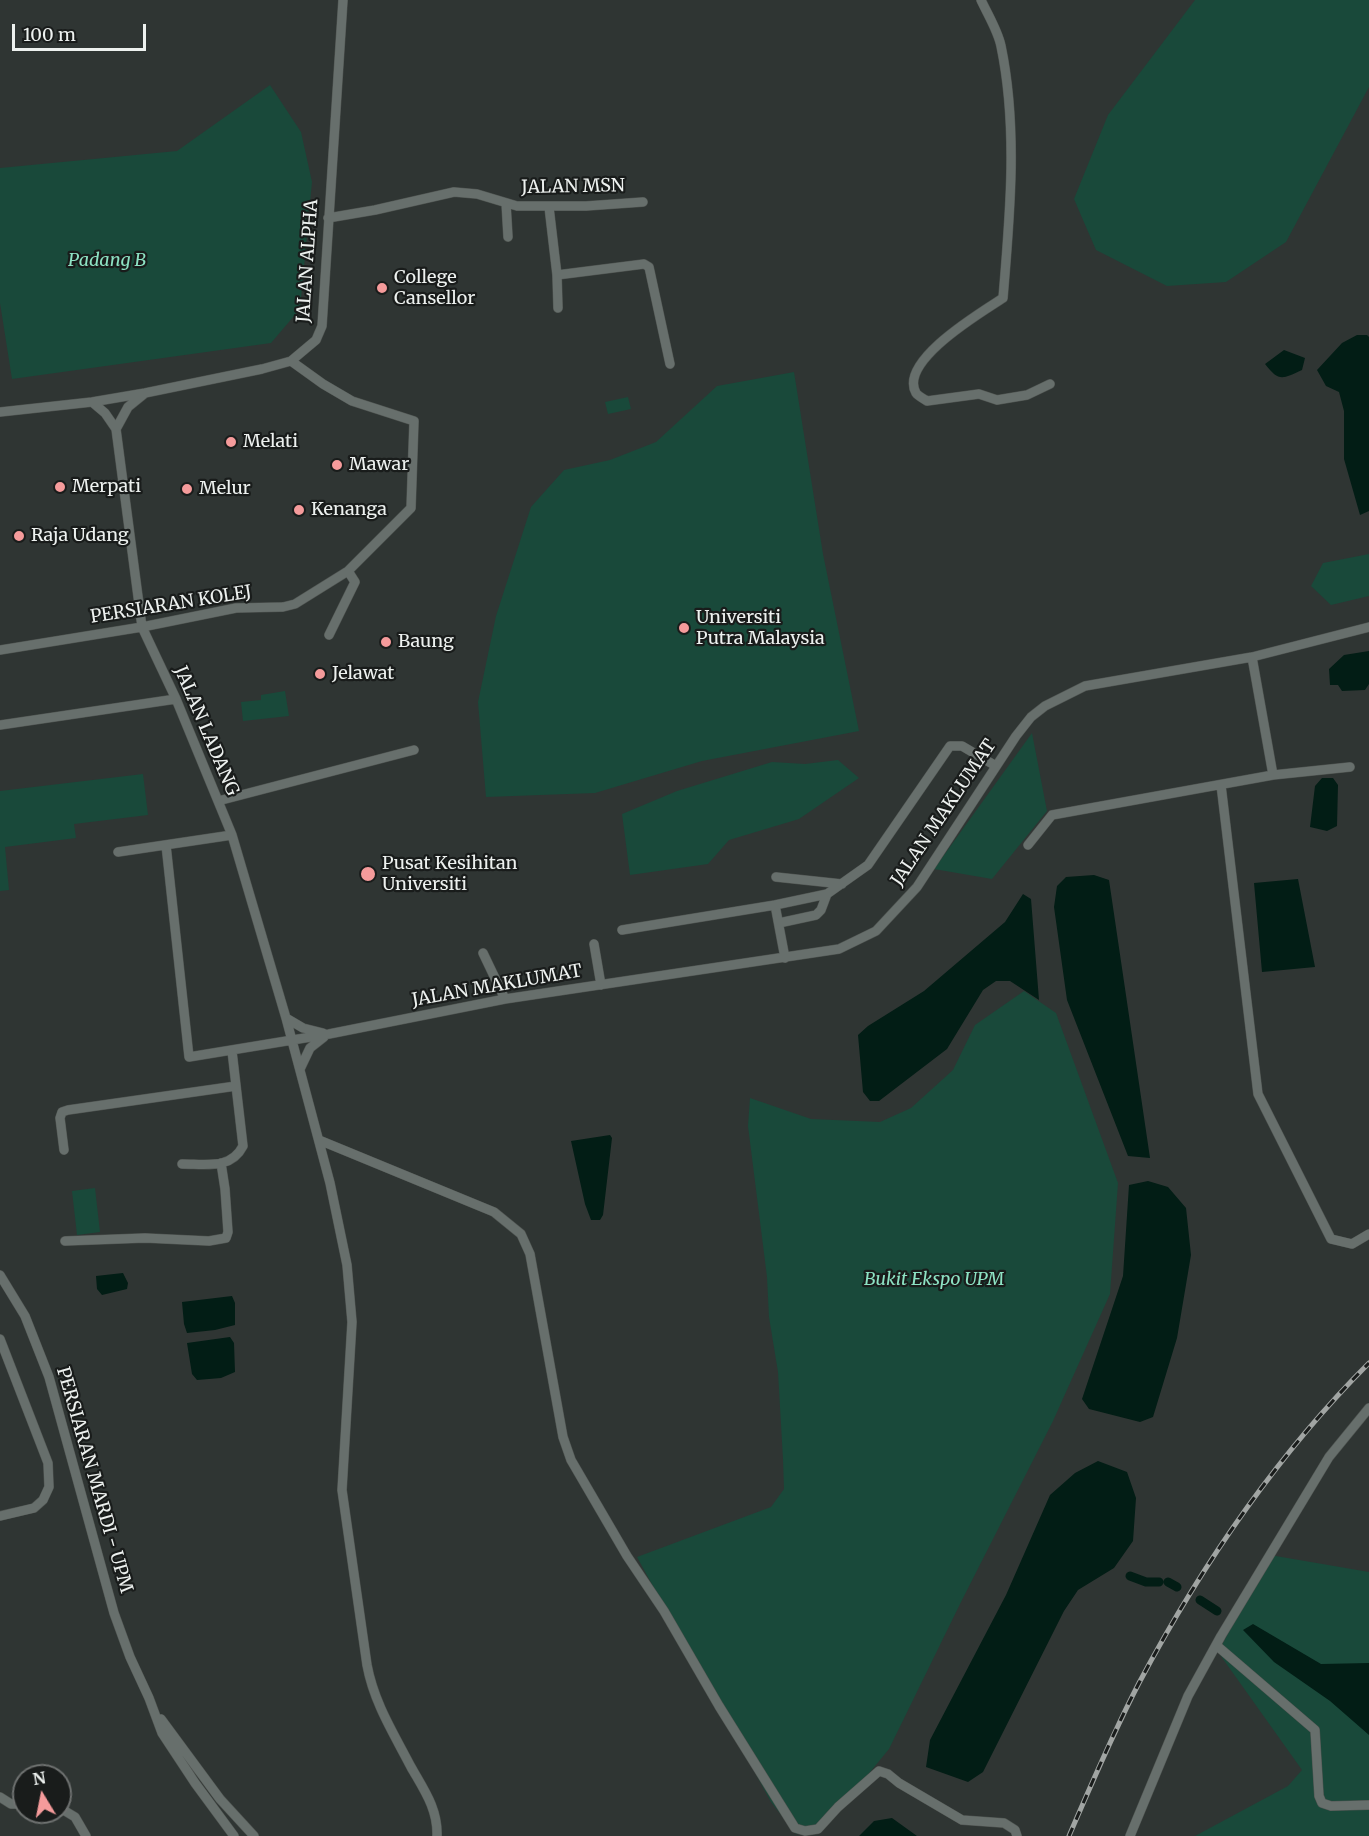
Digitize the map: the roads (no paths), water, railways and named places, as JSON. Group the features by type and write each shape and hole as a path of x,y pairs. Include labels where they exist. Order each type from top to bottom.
{"street":[{"name":"JALAN ALPHA","path":"0,412 92,402 262,369 291,360 316,340 322,326 343,0"},
{"path":"981,0 1001,44 1008,95 1012,190 1003,298 935,346 915,372 914,386 917,394 927,401 979,394 997,400 1027,395 1050,384"},
{"name":"JALAN MSN","path":"328,218 454,192 477,194 517,206 549,207 643,202"},
{"path":"506,203 508,237"},
{"path":"549,207 557,275 558,308"},
{"path":"557,275 644,264 649,267 670,364"},
{"name":"PERSIARAN KOLEJ","path":"0,650 142,627 236,608 283,607 295,604 348,571 411,508 414,421 352,401 323,384 291,360"},
{"path":"92,402 105,413 116,429 128,408 145,393"},
{"name":"JALAN LADANG","path":"116,429 142,627 176,699 232,835 320,1140 340,1230 351,1301 352,1322 342,1490 367,1665 378,1705 436,1815 437,1836"},
{"path":"329,635 355,582 348,571"},
{"name":"JALAN MAKLUMAT","path":"166,845 189,1057 329,1034 505,999 839,949 876,931 916,888 1031,717 1054,701 1085,686 1252,657 1369,627"},
{"path":"1252,657 1273,775"},
{"path":"0,725 176,699"},
{"path":"622,930 775,905 827,894 868,866 950,746 962,746 996,766"},
{"path":"218,801 414,750"},
{"path":"1028,845 1052,815 1273,775 1350,767"},
{"path":"1221,785 1258,1094 1331,1239 1352,1244 1369,1234"},
{"path":"118,852 232,835"},
{"path":"776,877 842,884"},
{"path":"779,923 816,915 821,910 827,894"},
{"path":"775,905 785,958"},
{"path":"594,944 601,985"},
{"path":"483,953 505,999"},
{"path":"286,1018 314,1032 329,1034"},
{"path":"300,1069 310,1048 329,1034"},
{"path":"182,1164 221,1163 238,1156 243,1146 232,1051"},
{"path":"64,1150 60,1118 62,1112 236,1086"},
{"path":"320,1140 494,1212 521,1234 530,1254 563,1437 571,1460 627,1556 669,1620 795,1828 818,1829 838,1807 879,1772 888,1774 898,1783 962,1820 1004,1823 1015,1830 1017,1836"},
{"path":"65,1241 226,1238 228,1232 221,1163"},
{"name":"PERSIARAN MARDI - UPM","path":"0,1275 25,1316 49,1377 114,1613 130,1657 162,1733 234,1836"},
{"path":"0,1339 48,1463 49,1487 43,1500 34,1508 0,1516"},
{"path":"1130,1836 1188,1695 1329,1457 1369,1408"},
{"path":"1216,1645 1315,1730 1318,1796 1322,1803 1331,1806 1369,1805"},
{"name":"PERSIARAN MARDI - UPM","path":"149,1698 167,1728 213,1790 254,1836"},
{"path":"72,1815 86,1836"}],"waterway":[{"path":"1130,1576 1146,1582 1159,1582"},
{"path":"1168,1582 1177,1587"},
{"path":"1200,1600 1217,1611"}],"railway":[{"path":"1069,1836 1139,1683 1214,1556 1271,1475 1302,1436 1369,1363"}],"place":[{"name":"College Cansellor","path":"382,288"},
{"name":"Melati","path":"231,442"},
{"name":"Mawar","path":"337,465"},
{"name":"Merpati","path":"60,487"},
{"name":"Melur","path":"187,489"},
{"name":"Kenanga","path":"299,510"},
{"name":"Raja Udang","path":"19,536"},
{"name":"Universiti Putra Malaysia","path":"684,628"},
{"name":"Baung","path":"386,642"},
{"name":"Jelawat","path":"320,674"},
{"name":"Pusat Kesihitan Universiti","path":"368,874"}],"park label":[{"name":"Padang B","path":"107,261"},
{"name":"Bukit Ekspo UPM","path":"934,1280"}]}
